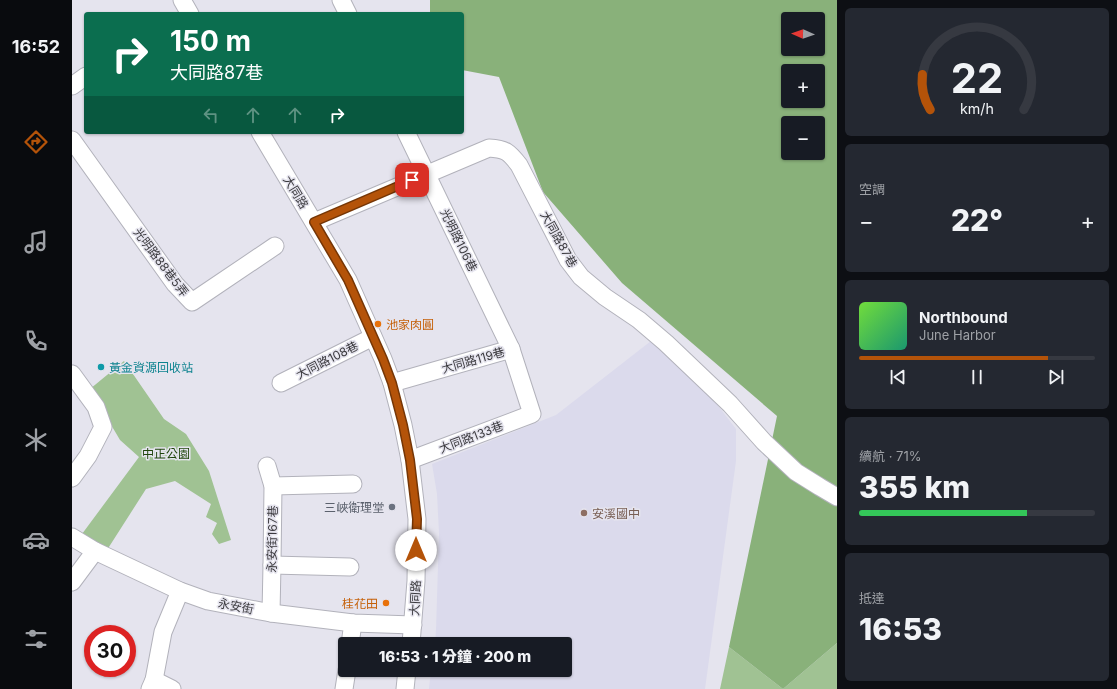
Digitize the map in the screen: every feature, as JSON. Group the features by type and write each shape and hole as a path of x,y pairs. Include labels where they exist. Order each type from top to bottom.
{"street":[{"path":"341,0 347,12"},
{"path":"72,86 84,77"},
{"name":"大同路","path":"261,134 348,280 392,383 410,460 417,519 416,581 412,637"},
{"name":"光明路106巷","path":"407,134 511,349"},
{"name":"光明路88巷5弄","path":"72,140 175,284 192,302 275,246"},
{"name":"大同路87巷","path":"314,222 489,148 502,149 510,153 519,165 568,260 581,277 605,297 639,320 666,343 730,404 764,442 796,472 837,497"},
{"name":"大同路108巷","path":"281,383 373,337"},
{"name":"大同路119巷","path":"392,383 511,349 532,414"},
{"path":"72,374 96,407 103,427 88,456 72,478"},
{"name":"大同路133巷","path":"410,460 532,414"},
{"name":"永安街167巷","path":"267,466 273,486 271,613"},
{"path":"273,486 352,484"},
{"name":"永安街","path":"72,536 95,551 180,591 208,601 271,613 353,623 413,625"},
{"path":"72,582 95,551"},
{"path":"272,565 350,567"},
{"path":"172,689 152,685 163,632 180,591"},
{"path":"351,637 353,623"},
{"path":"344,689 346,677"},
{"path":"405,689 407,677"}],"shaded area":[{"name":"安溪國中","path":"651,341 675,363 699,381 736,429 736,461 705,689 429,689 430,677 572,677 572,637 436,637 439,533 437,494 432,464 556,415"}],"green space":[{"path":"430,0 837,0 837,643 783,689 729,647 777,416 622,283 543,192 499,77 464,70 464,12 430,12"},
{"name":"中正公園","path":"124,361 164,419 186,434 209,471 231,540 219,544 212,534 217,523 206,517 211,504 175,481 146,489 107,550 82,534 139,457 120,440 90,389"},
{"path":"837,643 837,689 783,689"},
{"path":"729,647 783,689 720,689"}],"place":[{"name":"池家肉圓","path":"378,324"},
{"name":"黃金資源回收站","path":"101,367"},
{"name":"三峽衛理堂","path":"392,507"},
{"name":"安溪國中","path":"584,513"},
{"name":"桂花田","path":"386,603"}],"route":[{"path":"412,180 314,222 348,280 392,383 410,460 417,519 416,550"}]}
